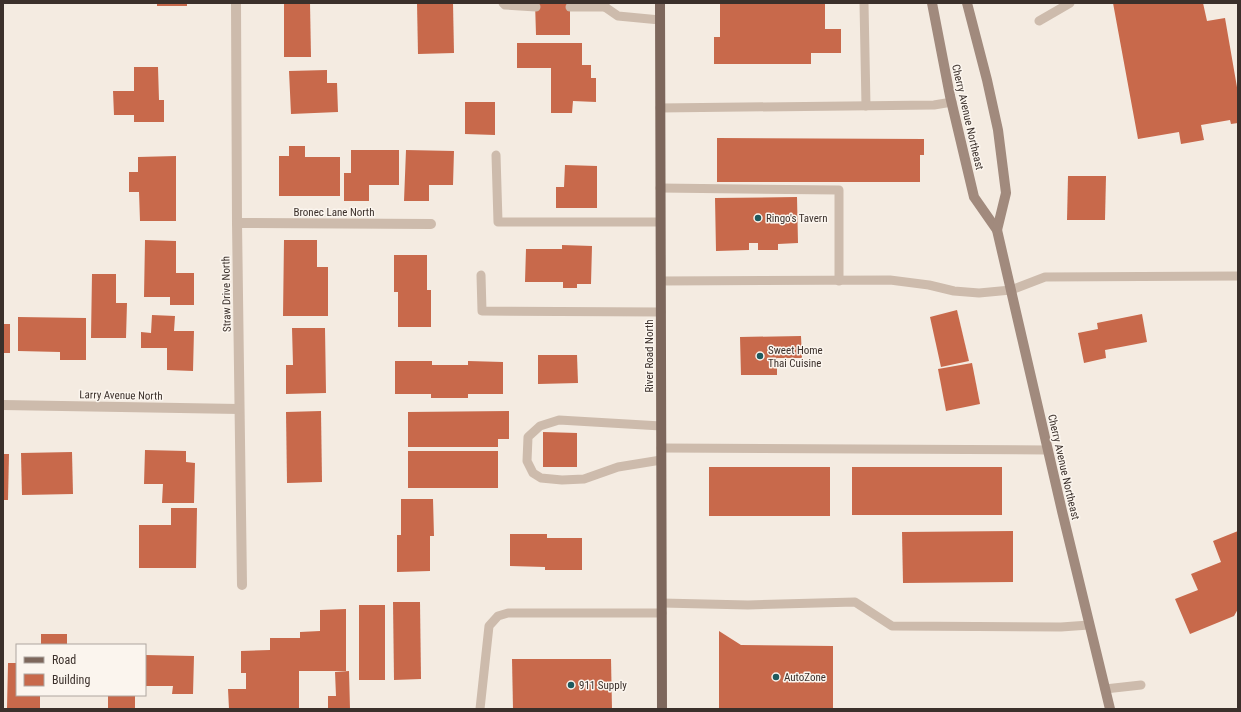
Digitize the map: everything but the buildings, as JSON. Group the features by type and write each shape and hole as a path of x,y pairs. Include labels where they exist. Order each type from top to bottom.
{"main road":[{"name":"River Road North","path":"660,3 662,709"},
{"name":"Cherry Avenue Northeast","path":"932,3 952,102 974,197 997,230 1110,709"},
{"name":"Cherry Avenue Northeast","path":"967,3 988,80 998,130 1006,193 997,230"}],"street":[{"name":"Straw Drive North","path":"236,3 237,223 242,584"},
{"name":"Bronec Lane North","path":"237,223 431,224"},
{"name":"Larry Avenue North","path":"3,405 239,410"}],"lane":[{"path":"503,3 505,5 536,7"},
{"path":"864,3 866,106"},
{"path":"1039,21 1070,3"},
{"path":"570,7 605,5 618,16 660,20"},
{"path":"660,108 934,105 952,102"},
{"path":"496,155 498,222 660,222"},
{"path":"660,188 839,190 839,281"},
{"path":"481,275 482,311 660,312"},
{"path":"660,281 890,280 929,285 954,291 979,293 1011,290 1045,277 1238,276"},
{"path":"661,426 559,420 540,426 528,437 527,461 533,473 542,478 562,480 584,479 618,467 661,460"},
{"path":"661,448 1048,450"},
{"path":"480,709 489,626 498,616 508,613 748,604 855,602 892,626 1061,627 1090,625"},
{"path":"1105,689 1141,685"}],"place":[{"name":"Ringo's Tavern","path":"758,218"},
{"name":"Sweet Home Thai Cuisine","path":"760,356"},
{"name":"AutoZone","path":"776,677"},
{"name":"911 Supply","path":"571,685"}]}
